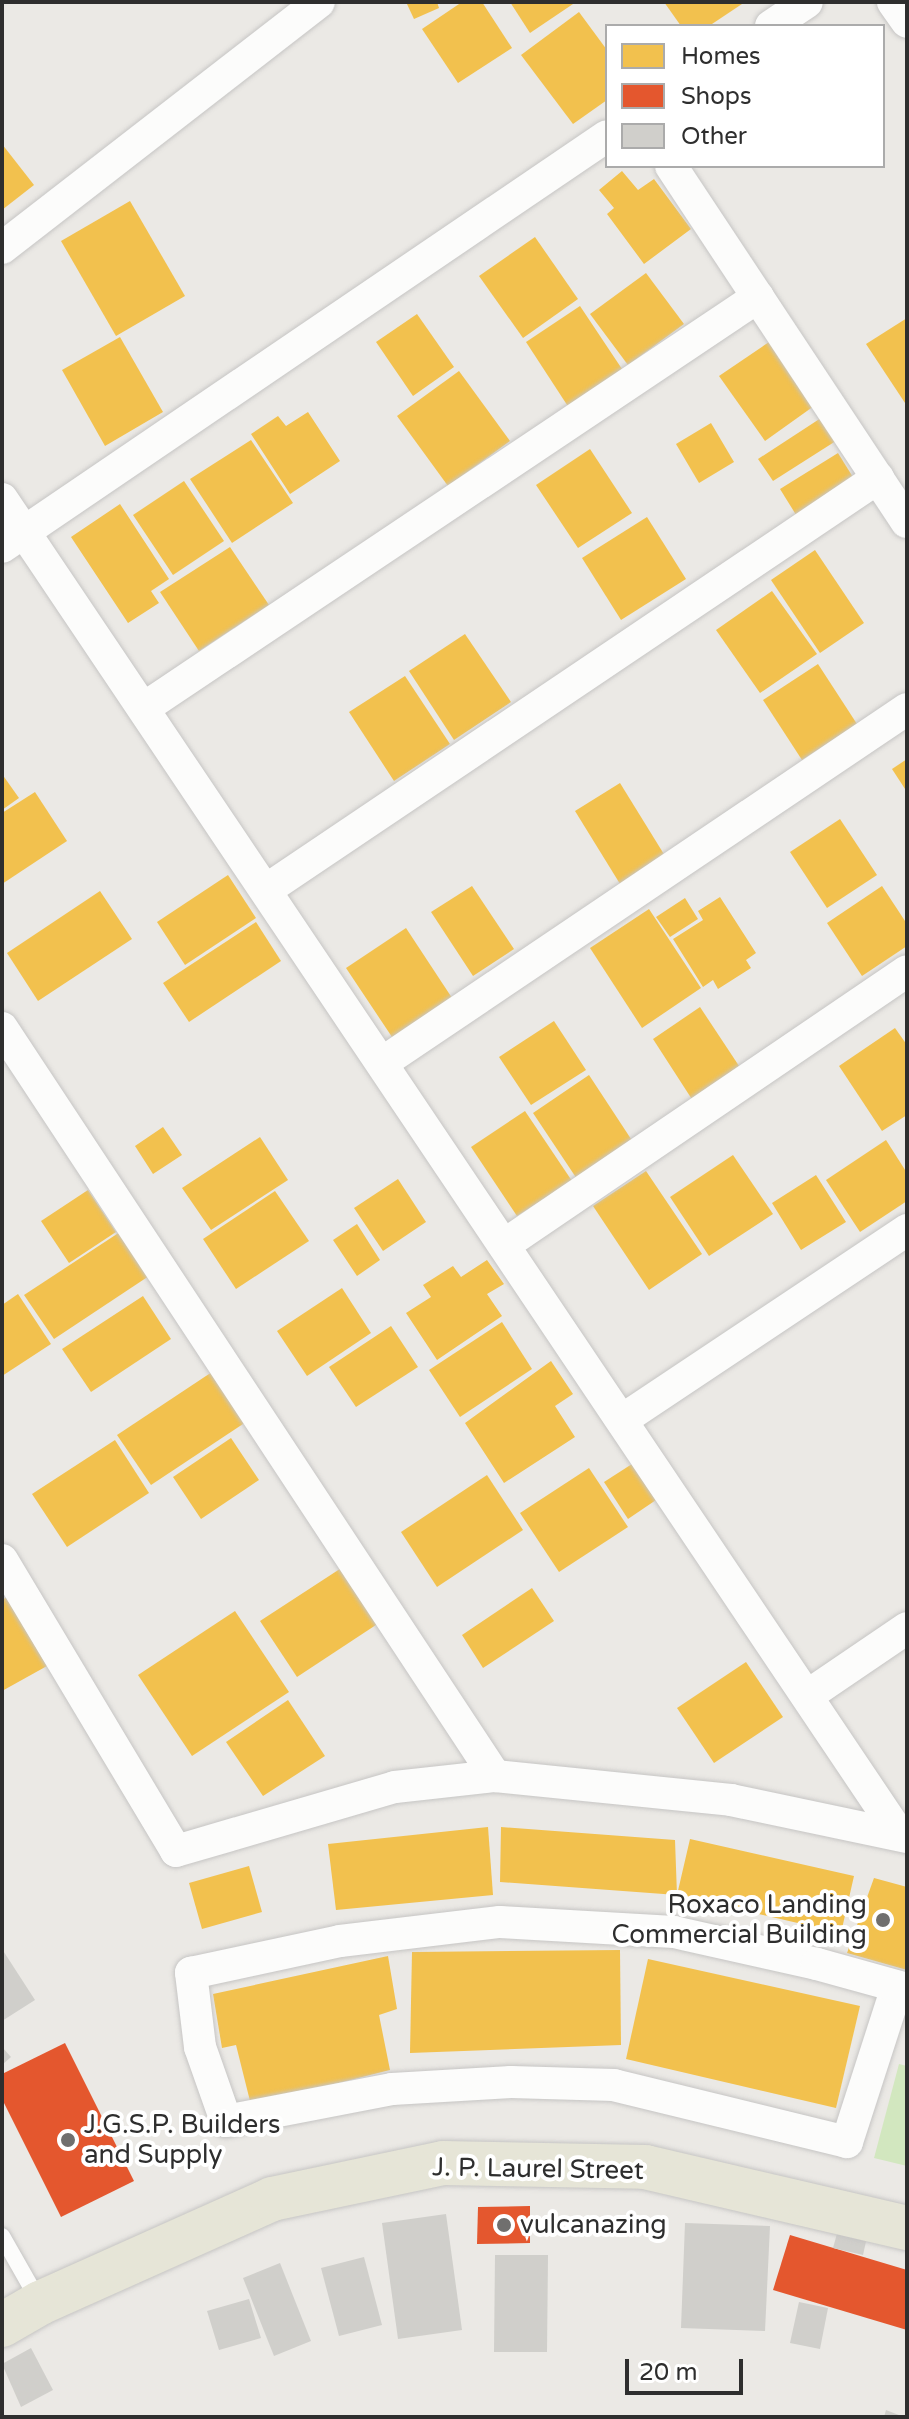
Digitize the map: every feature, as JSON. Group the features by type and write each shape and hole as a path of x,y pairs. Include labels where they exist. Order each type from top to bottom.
{"main road":[{"name":"J. P. Laurel Street","path":"2,2325 40,2303 272,2199 443,2163 645,2167 907,2228"}],"street":[{"path":"2,248 319,2"},
{"path":"774,24 807,2"},
{"path":"893,2 907,22"},
{"path":"14,539 605,137"},
{"path":"672,168 907,522"},
{"path":"144,708 758,297"},
{"path":"266,890 878,478"},
{"path":"2,499 14,539 144,708 903,1836"},
{"path":"382,1063 907,709"},
{"path":"504,1245 907,971"},
{"path":"2,1028 495,1776"},
{"path":"622,1420 907,1230"},
{"path":"2,1560 176,1851 395,1787 495,1776 731,1800 903,1836"},
{"path":"807,1696 907,1628"},
{"path":"500,1922 674,1932 902,1988 847,2142 614,2085 511,2082 392,2089 226,2121 200,2047 191,1973 340,1941 500,1922"}],"lane":[{"path":"2,2236 40,2303"}],"green space":[{"path":"899,2064 907,2066 907,2166 874,2158"}],"building: Homes":[{"path":"406,2 437,2 439,8 414,19"},
{"path":"462,2 482,2 512,48 458,83 422,29"},
{"path":"510,2 572,2 573,4 530,33"},
{"path":"664,2 745,2 712,24 680,24"},
{"path":"579,12 605,47 605,101 573,124 521,55"},
{"path":"2,144 34,185 2,210"},
{"path":"622,171 638,190 654,179 691,229 644,264 607,214 614,208 599,190"},
{"path":"130,201 185,296 116,336 61,241"},
{"path":"535,237 578,299 523,338 479,276"},
{"path":"646,273 684,324 628,365 590,314"},
{"path":"580,306 626,375 571,411 526,342"},
{"path":"417,314 454,367 413,396 376,342"},
{"path":"907,318 907,406 866,344"},
{"path":"120,337 163,412 105,446 62,370"},
{"path":"769,342 814,406 765,441 719,376"},
{"path":"459,371 510,441 448,486 397,416"},
{"path":"308,412 340,461 290,494 251,434 278,416 286,426"},
{"path":"824,416 839,439 773,481 758,459"},
{"path":"711,423 734,462 699,483 676,444"},
{"path":"251,440 293,503 232,543 190,479"},
{"path":"590,449 632,513 578,548 536,485"},
{"path":"838,453 856,482 798,518 780,489"},
{"path":"184,481 224,541 173,575 133,515"},
{"path":"120,504 169,579 151,591 159,603 128,623 71,537"},
{"path":"647,517 686,579 621,620 582,558"},
{"path":"230,547 269,605 199,651 160,592"},
{"path":"815,550 864,623 820,653 771,580"},
{"path":"772,591 817,654 760,693 716,630"},
{"path":"465,634 511,702 454,740 409,671"},
{"path":"818,664 857,724 802,760 763,700"},
{"path":"405,676 450,744 394,781 349,712"},
{"path":"907,759 907,792 892,769"},
{"path":"2,774 19,798 2,810"},
{"path":"620,783 670,864 625,892 575,811"},
{"path":"35,792 67,841 2,884 2,813"},
{"path":"840,819 877,875 827,908 790,852"},
{"path":"228,875 256,918 185,965 157,922"},
{"path":"472,886 514,949 473,976 431,912"},
{"path":"882,886 907,924 907,946 862,976 827,923"},
{"path":"100,891 132,939 38,1001 7,953"},
{"path":"720,897 756,953 746,960 751,968 718,989 713,980 703,987 673,939 703,920 698,911"},
{"path":"685,898 698,919 670,937 656,917"},
{"path":"649,909 701,988 642,1028 590,948"},
{"path":"256,922 281,961 189,1022 163,983"},
{"path":"406,928 456,1004 396,1043 346,968"},
{"path":"700,1007 743,1072 695,1104 653,1039"},
{"path":"554,1021 586,1070 531,1105 499,1057"},
{"path":"895,1028 907,1045 907,1115 882,1131 839,1066"},
{"path":"589,1075 633,1142 577,1179 533,1113"},
{"path":"525,1111 572,1181 517,1216 471,1147"},
{"path":"163,1127 182,1155 153,1174 135,1146"},
{"path":"260,1137 288,1180 211,1230 182,1188"},
{"path":"886,1140 907,1173 907,1201 860,1232 826,1180"},
{"path":"733,1155 773,1214 709,1256 670,1197"},
{"path":"646,1171 702,1254 649,1290 593,1206"},
{"path":"816,1175 846,1222 801,1250 772,1203"},
{"path":"398,1179 426,1222 383,1251 354,1208"},
{"path":"88,1190 116,1232 69,1263 41,1221"},
{"path":"275,1191 309,1241 236,1289 203,1239"},
{"path":"357,1224 380,1260 357,1276 333,1240"},
{"path":"120,1232 149,1276 54,1339 24,1295"},
{"path":"487,1260 504,1284 487,1294 502,1316 437,1360 406,1313 431,1297 423,1285 453,1266 461,1277"},
{"path":"342,1288 371,1333 307,1376 277,1331"},
{"path":"18,1294 51,1344 2,1376 2,1305"},
{"path":"143,1296 171,1339 91,1392 62,1349"},
{"path":"502,1322 532,1369 460,1417 429,1370"},
{"path":"391,1326 418,1367 356,1407 329,1367"},
{"path":"551,1361 573,1394 555,1406 575,1437 504,1483 465,1423"},
{"path":"212,1372 246,1422 151,1485 117,1435"},
{"path":"231,1438 259,1480 201,1519 173,1477"},
{"path":"115,1440 149,1493 67,1547 32,1494"},
{"path":"632,1464 656,1500 628,1519 604,1482"},
{"path":"589,1468 628,1527 559,1572 520,1513"},
{"path":"487,1475 523,1530 437,1587 401,1532"},
{"path":"349,1563 385,1619 297,1677 260,1621"},
{"path":"532,1588 554,1621 483,1668 462,1635"},
{"path":"7,1597 47,1666 2,1691 2,1600"},
{"path":"235,1611 289,1692 192,1756 138,1675"},
{"path":"746,1662 783,1717 714,1763 677,1708"},
{"path":"288,1700 325,1756 263,1796 226,1742"},
{"path":"488,1827 493,1895 336,1910 328,1844"},
{"path":"501,1827 675,1840 677,1895 500,1882"},
{"path":"690,1839 854,1876 841,1933 677,1895"},
{"path":"249,1866 262,1912 202,1929 189,1883"},
{"name":"Roxaco Landing Commercial Building","path":"874,1878 907,1887 907,1970 847,1953"},
{"path":"620,1950 621,2045 410,2053 412,1952"},
{"path":"388,1956 397,2009 379,2015 390,2070 251,2105 236,2045 222,2048 213,1994"},
{"path":"648,1959 860,2006 836,2108 626,2059"}],"building: Shops":[{"name":"J.G.S.P. Builders and Supply","path":"65,2043 134,2181 61,2217 2,2099 2,2074"},
{"name":"vulcanazing","path":"530,2206 530,2243 477,2244 478,2207"},
{"path":"790,2235 907,2270 907,2330 773,2290"}],"building: Other":[{"path":"2,1949 35,2000 2,2021"},
{"path":"2,2047 11,2057 2,2065"},
{"path":"446,2214 462,2330 398,2339 382,2223"},
{"path":"685,2223 770,2226 765,2331 681,2328"},
{"path":"838,2230 867,2237 863,2255 833,2248"},
{"path":"495,2255 548,2255 547,2352 494,2352"},
{"path":"364,2257 382,2325 339,2336 321,2268"},
{"path":"280,2263 311,2341 274,2356 243,2278"},
{"path":"249,2299 261,2338 219,2350 207,2311"},
{"path":"799,2302 828,2308 820,2349 790,2343"},
{"path":"31,2348 53,2390 21,2407 2,2364"},
{"path":"886,2410 904,2417 884,2417"}],"place":[{"name":"Roxaco Landing Commercial Building","path":"883,1920"},
{"name":"J.G.S.P. Builders and Supply","path":"68,2140"},
{"name":"vulcanazing","path":"504,2225"}]}
